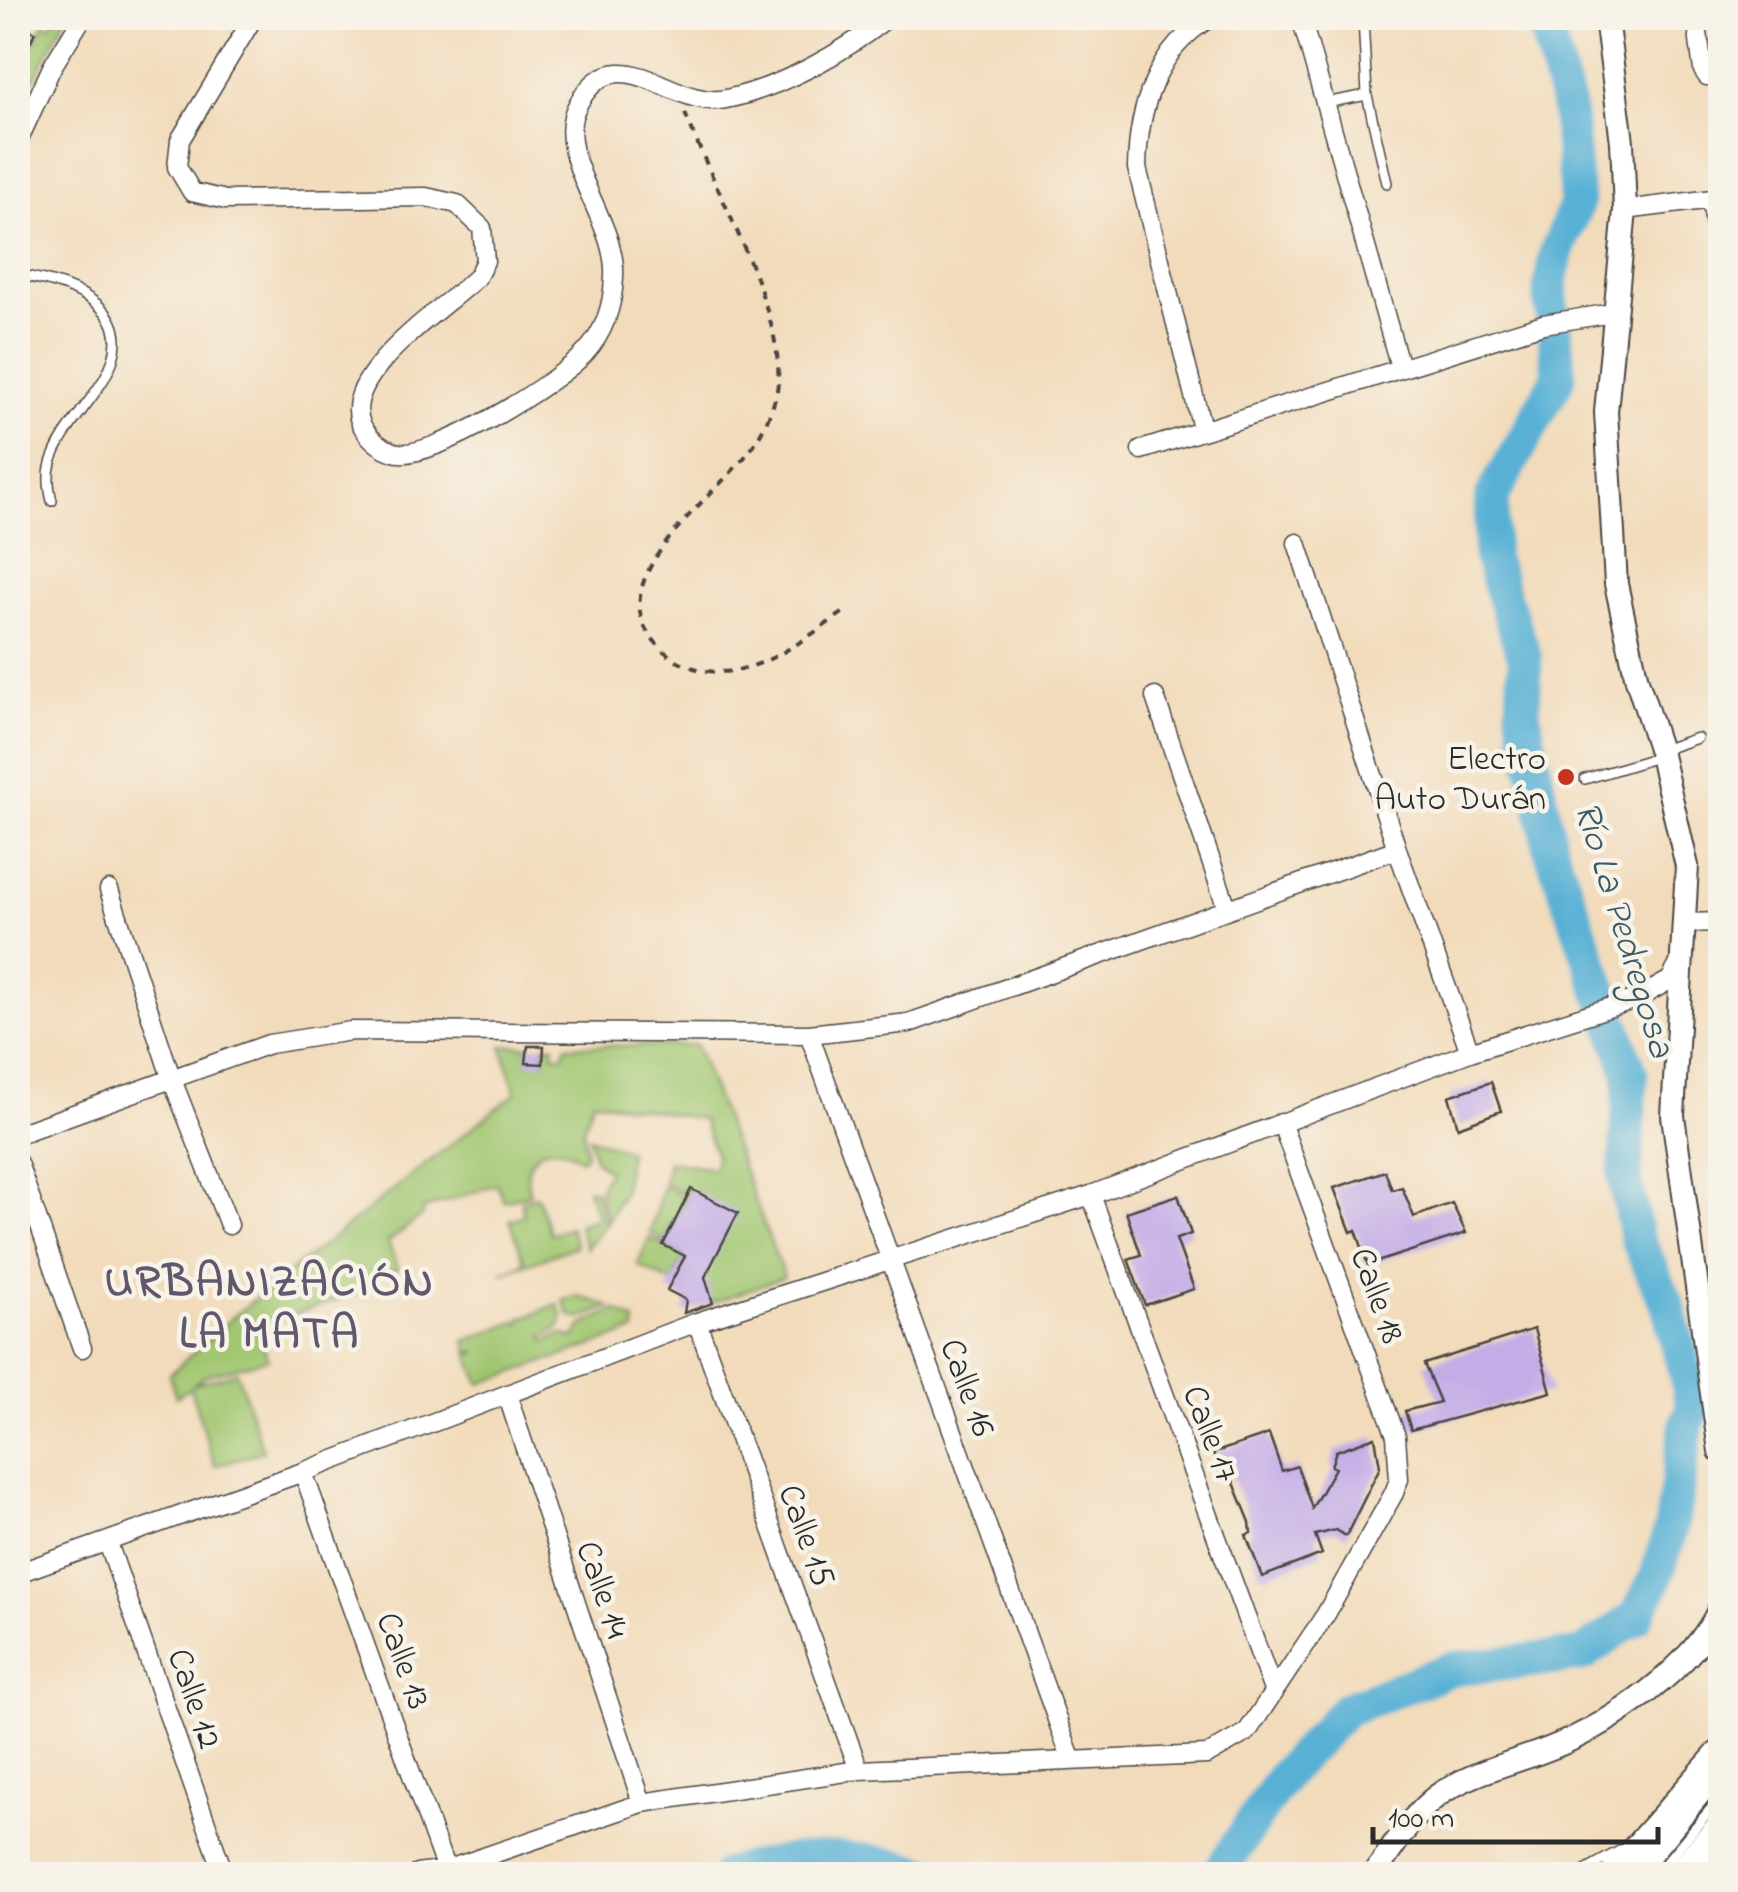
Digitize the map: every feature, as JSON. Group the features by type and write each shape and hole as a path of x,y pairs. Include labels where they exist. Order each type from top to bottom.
{"highway":[{"path":"1616,1874 1720,1756"},
{"path":"1681,1874 1720,1829"}],"street":[{"path":"18,141 23,122 82,18"},
{"path":"253,18 180,140 177,168 192,192 226,200 426,197 456,204 482,228 486,261 477,277 390,354 359,391 360,424 380,446 404,454 428,450 557,377 598,336 610,309 615,274 610,234 572,143 577,105 592,87 629,71 647,75 678,94 704,102 749,93 838,51 887,18"},
{"path":"1202,428 1137,168 1137,134 1145,96 1164,64 1189,30 1210,18"},
{"path":"1301,18 1400,368"},
{"path":"1606,18 1622,142 1625,210 1606,412 1616,584 1636,680 1660,754 1687,866 1686,950 1673,1116 1720,1451"},
{"path":"1696,18 1703,70 1707,76 1720,74"},
{"path":"1625,210 1716,199 1720,261"},
{"path":"1141,450 1543,324 1613,312"},
{"path":"1298,544 1397,849 1470,1052"},
{"path":"1155,697 1226,908"},
{"path":"18,1134 269,1044 352,1031 809,1034 909,1022 1397,849"},
{"path":"110,890 171,1077 229,1225"},
{"path":"1686,923 1720,922"},
{"path":"18,1573 303,1472 697,1322 1091,1194 1470,1052 1636,1000 1670,980 1686,950"},
{"name":"Calle 16","path":"809,1034 1072,1762"},
{"name":"Calle 18","path":"1274,1692 1399,1480 1396,1436 1282,1122"},
{"path":"18,1164 82,1348"},
{"name":"Calle 17","path":"1091,1194 1274,1692"},
{"name":"Calle 15","path":"697,1322 859,1770"},
{"name":"Calle 14","path":"507,1394 642,1804"},
{"name":"Calle 13","path":"303,1472 446,1870"},
{"name":"Calle 12","path":"108,1543 224,1874"},
{"path":"1374,1874 1437,1796 1472,1778 1556,1746 1642,1695 1682,1666 1709,1632 1720,1608"},
{"path":"416,1874 446,1870 642,1804 859,1770 1207,1755 1247,1732 1274,1692"}],"lane":[{"path":"1363,18 1367,94 1387,184"},
{"path":"1324,103 1367,94"},
{"path":"18,275 84,294 102,304 112,321 114,348 106,376 51,461 48,482 52,502"},
{"path":"1584,779 1697,738"},
{"path":"1642,1874 1720,1779"},
{"path":"1656,1874 1720,1798"},
{"path":"1578,1874 1652,1833"}],"path":[{"path":"678,94 765,308 778,384 769,414 749,452 658,553 640,592 643,626 668,657 698,669 744,669 780,656 844,612"}],"green space":[{"path":"55,18 66,18 18,110 18,76 44,23 50,26"},
{"path":"696,1045 784,1277 713,1303 692,1260 689,1194 664,1183 668,1161 714,1168 716,1155 702,1119 593,1100 583,1129 586,1154 581,1159 558,1148 548,1149 532,1159 528,1169 530,1194 504,1201 497,1184 422,1210 423,1215 388,1242 398,1269 367,1278 370,1289 257,1327 268,1359 207,1375 192,1385 237,1372 263,1451 215,1466 190,1388 176,1397 169,1375 235,1315 516,1093 502,1046 528,1046 527,1062 543,1063 544,1046 554,1046 553,1055 564,1055 566,1046"},
{"path":"589,1137 629,1151 623,1191 608,1221 599,1189 608,1171 594,1159"},
{"path":"663,1186 687,1198 664,1242 650,1233"},
{"path":"587,1189 595,1190 606,1224 586,1248 578,1225 598,1218"},
{"path":"537,1196 550,1234 570,1227 576,1246 502,1273 525,1263 510,1220 524,1215 521,1201"},
{"path":"649,1238 685,1256 671,1282 638,1265"},
{"path":"580,1296 610,1307 580,1319 570,1315 563,1300"},
{"path":"558,1304 563,1317 559,1328 543,1336 545,1341 562,1334 575,1338 583,1325 616,1310 635,1321 635,1331 480,1384 469,1355 478,1352 469,1352 465,1341 515,1322 521,1324 520,1319"}],"building":[{"path":"18,24 35,32 18,68"},
{"path":"528,1046 544,1046 543,1064 526,1063"},
{"path":"1491,1082 1501,1111 1458,1127 1449,1096"},
{"path":"1385,1171 1392,1190 1402,1187 1414,1217 1452,1203 1466,1233 1368,1265 1356,1230 1351,1232 1334,1188"},
{"path":"691,1189 738,1213 705,1277 713,1303 684,1313 686,1300 667,1290 685,1256 663,1245"},
{"path":"1178,1195 1191,1234 1176,1239 1194,1289 1145,1305 1128,1259 1141,1255 1126,1212"},
{"path":"1534,1329 1551,1392 1411,1430 1405,1411 1440,1402 1424,1364"},
{"path":"1269,1434 1282,1471 1297,1466 1312,1508 1335,1468 1331,1466 1336,1451 1375,1437 1380,1467 1346,1536 1336,1530 1315,1535 1322,1554 1262,1577 1246,1535 1251,1533 1250,1522 1230,1473 1221,1476 1213,1453"}],"waterway":[{"name":"Río La Pedregosa","path":"1542,18 1568,107 1577,203 1556,253 1550,290 1559,376 1492,497 1490,557 1525,658 1523,712 1551,850 1631,1074 1625,1178 1636,1237 1668,1305 1694,1408"},
{"path":"1218,1874 1285,1773 1346,1709 1451,1669 1582,1655 1636,1617 1656,1578 1671,1528 1687,1422 1694,1408 1712,1395"},
{"path":"729,1874 780,1863 828,1859 875,1862 926,1874"}],"place":[{"name":"Electro Auto Durán","path":"1566,777"}],"district":[{"name":"URBANIZACIÓN LA MATA","path":"270,1305"}]}
